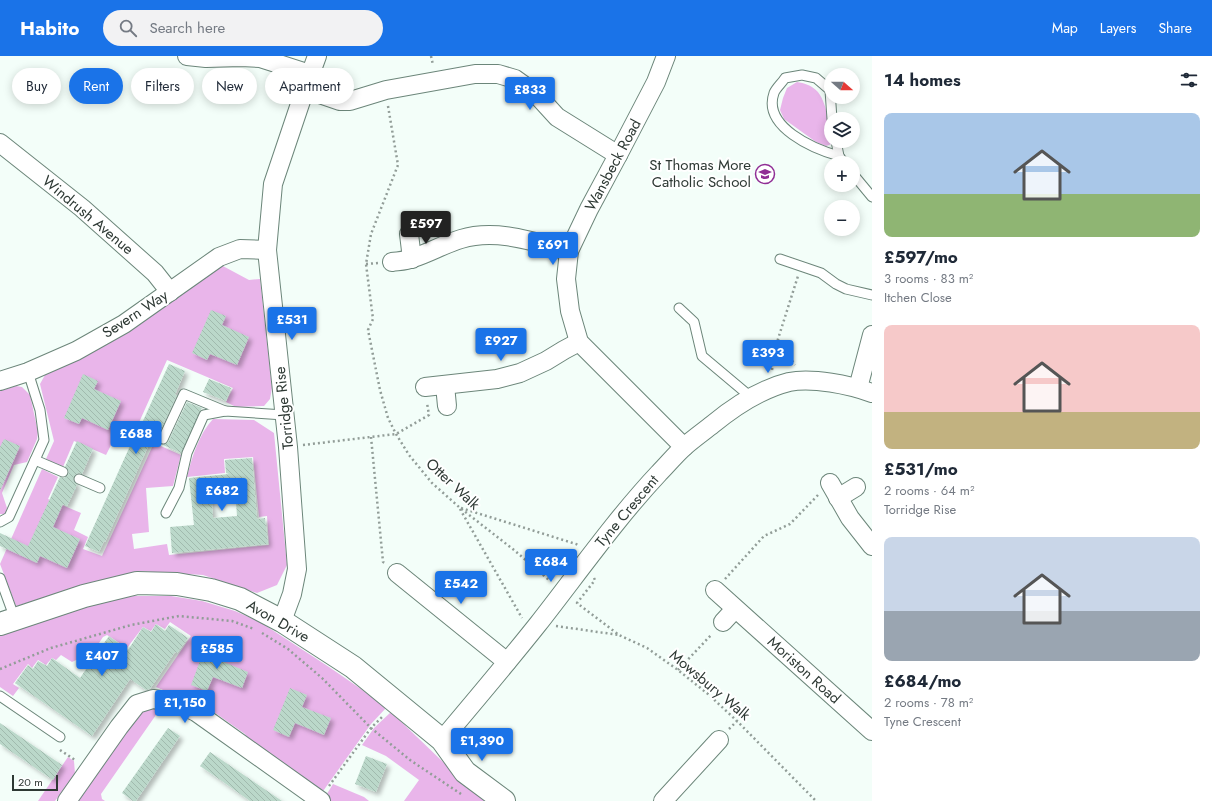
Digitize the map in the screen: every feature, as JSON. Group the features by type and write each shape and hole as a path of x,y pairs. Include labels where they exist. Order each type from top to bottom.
{"street":[{"path":"187,56 206,58 260,58 280,68"},
{"name":"Torridge Rise","path":"312,68 317,56"},
{"name":"Wansbeck Road","path":"666,56 656,82 589,209 569,251 566,279 570,311 579,342 684,447"},
{"path":"354,100 386,90 475,74 498,74 515,79 536,94 557,117 618,155"},
{"name":"Torridge Rise","path":"282,622 292,594 297,569 288,447 267,250 273,184 300,104"},
{"name":"Windrush Avenue","path":"0,143 88,213 155,273 170,292"},
{"path":"409,234 412,259"},
{"path":"392,262 412,259 463,238 484,235 510,237 569,251"},
{"name":"Severn Way","path":"0,381 28,372 76,351 124,324 220,256 240,249 267,250"},
{"path":"865,391 872,335"},
{"path":"425,387 498,379 520,373 546,361 579,342"},
{"name":"Tyne Crescent","path":"442,740 535,628 639,495 684,447 729,411 770,389 790,382 806,381 837,383 865,391"},
{"path":"445,385 447,406"},
{"path":"856,487 834,491 850,518 872,546"},
{"path":"396,573 507,662"},
{"name":"Avon Drive","path":"7,622 84,596 137,583 177,584 211,590 240,599 282,622 353,667 442,740 466,772 504,801"},
{"name":"Moriston Road","path":"715,590 872,731"},
{"path":"723,622 735,609"},
{"path":"71,800 119,727 138,704 153,699 175,702 196,712 320,800"},
{"path":"663,801 720,740"}],"lane":[{"path":"832,112 830,90 816,78 802,74 785,78 774,92 772,107 777,121 789,132 802,140 834,156"},
{"path":"860,182 872,197"},
{"path":"780,259 821,273 846,289 872,295"},
{"path":"679,308 694,322 702,356 752,398"},
{"path":"0,522 9,517 44,440 40,410 28,372"},
{"path":"163,439 184,394 225,411"},
{"path":"166,513 179,488 188,452 204,416 225,411 284,415"},
{"path":"35,460 63,472"},
{"path":"79,479 100,488"},
{"path":"0,578 7,622"},
{"path":"0,696 60,737"}],"path":[{"path":"773,364 778,339 801,266"},
{"path":"778,339 806,381"},
{"path":"288,447 396,434 429,414 425,387"},
{"name":"Otter Walk","path":"396,434 409,456 432,483 459,507 514,550 550,581"},
{"path":"371,437 383,562 396,573"},
{"path":"715,590 764,536 790,524 834,491"},
{"path":"459,507 576,544 591,555"},
{"path":"459,507 522,620 535,628 619,635"},
{"name":"Mowsbury Walk","path":"595,580 577,603 619,635 647,648 708,694 737,721 816,801"},
{"path":"0,669 51,648 132,625 179,616 232,621 257,630 288,649 322,678 371,728 410,760 466,797"},
{"path":"678,670 723,622"},
{"path":"320,800 371,728 396,703"}],"shaded area":[{"path":"797,82 810,86 820,95 826,112 824,112 824,145 816,142 784,119 780,110 787,88"},
{"path":"221,265 249,280 260,279 272,388 270,399 264,406 236,407 226,402 233,388 167,360 128,447 113,441 106,455 74,441 63,467 46,459 54,441 40,384 45,375 142,323"},
{"path":"16,386 22,387 30,395 38,432 37,439 27,462 14,465 2,493 7,508 5,514 0,514 0,391"},
{"path":"213,419 254,420 274,433 287,565 277,585 257,593 203,575 138,571 16,606 0,564 42,469 58,477 48,499 81,513 74,530 88,537 83,549 102,556 154,443 181,455 173,486 146,488 149,532 132,534 134,549 167,544 169,555 269,545 267,516 259,517 253,457 224,459 225,473 187,477 200,439"},
{"path":"134,596 171,596 202,601 235,611 260,622 329,667 386,708 371,724 321,794 251,747 245,734 211,710 199,709 186,700 156,687 191,636 170,622 165,629 156,624 151,631 143,627 127,648 107,635 103,637 93,652 72,662 61,655 56,660 52,658 46,665 38,660 32,668 28,664 13,684 19,688 13,696 0,687 0,636 81,607 107,600"},
{"path":"158,707 158,712 101,794 102,799 105,801 75,801 133,718 144,710"},
{"path":"391,712 466,784 489,801 404,801 419,780 386,756 362,745 374,728"},
{"path":"68,757 74,761 75,774 55,801 38,801"},
{"path":"333,784 364,797 369,801 331,801 325,797"}],"building":[{"path":"211,310 226,316 222,325 249,337 237,365 210,354 207,360 192,353"},
{"path":"169,364 185,371 175,395 177,395 158,436 158,443 151,440 105,542 104,541 99,552 85,546"},
{"path":"83,374 98,381 94,389 121,401 108,430 82,418 79,424 64,418"},
{"path":"209,379 231,388 226,401 203,392"},
{"path":"187,402 202,408 181,453 163,445 168,442"},
{"path":"4,439 20,446 0,491 0,447"},
{"path":"77,441 93,449 82,474 78,473 74,476 73,480 77,485 67,506 63,504 53,527 80,539 67,568 40,556 37,563 0,546 0,533 28,546 60,477 64,478 68,475 69,471 65,467"},
{"path":"252,458 257,519 265,518 268,544 172,553 170,527 194,525 189,478 229,474 226,473 225,460","holes":["235,488 237,516 213,518 211,490"]},
{"path":"156,624 165,631 169,625 188,638 177,653 175,652 150,689 146,690 130,679 92,736 15,683 28,665 33,669 38,661 47,666 52,658 80,678 109,636 128,650 143,627 151,632"},
{"path":"207,642 224,649 219,660 248,672 242,688 213,677 207,691 191,685"},
{"path":"290,688 307,695 302,707 331,718 324,735 295,723 289,737 273,730"},
{"path":"0,723 62,765 53,780 0,744"},
{"path":"168,728 180,736 136,801 133,801 122,793"},
{"path":"210,752 282,801 250,801 200,766"},
{"path":"366,756 387,764 376,792 355,784"}],"place":[{"name":"St Thomas More Catholic School","path":"765,174"}]}
